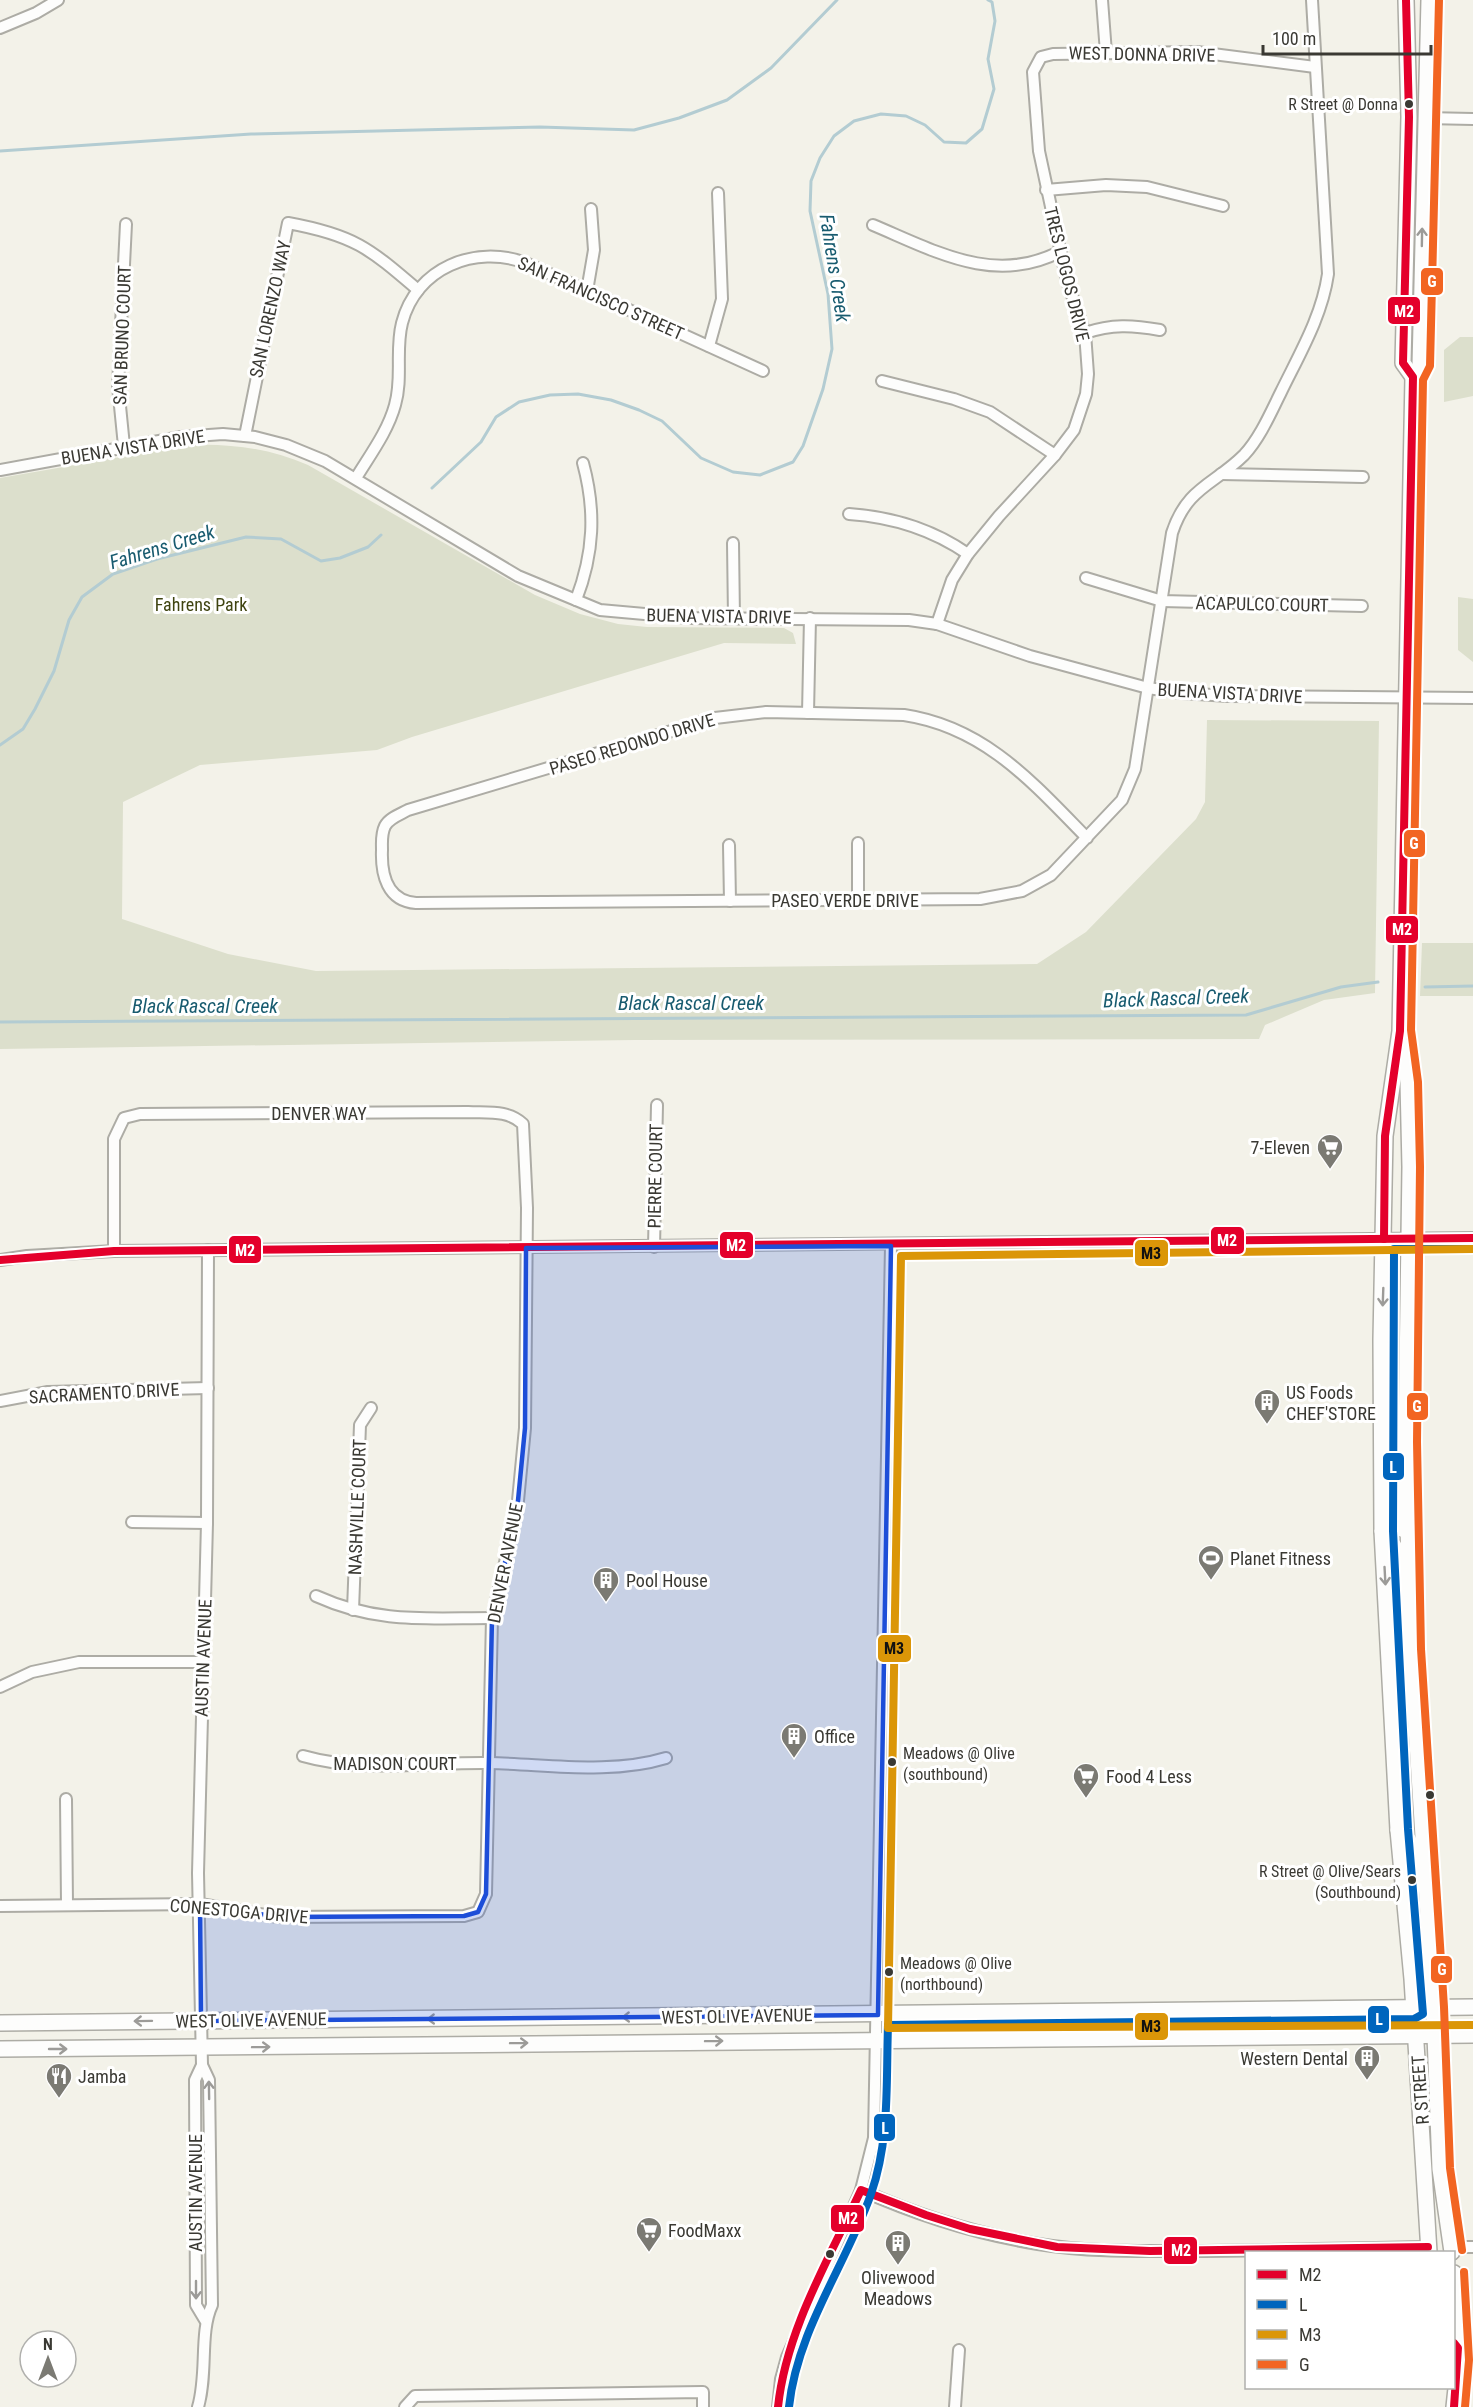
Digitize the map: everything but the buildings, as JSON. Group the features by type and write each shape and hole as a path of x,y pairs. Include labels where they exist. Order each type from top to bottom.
{"street":[{"path":"0,28 36,13 58,0"},
{"path":"1102,0 1106,53"},
{"name":"PASEO VERDE DRIVE","path":"416,903 980,899 1022,891 1051,875 1088,838 1122,800 1135,769 1172,533 1177,518 1196,491 1246,453 1269,416 1317,320 1325,297 1328,273 1312,0"},
{"name":"R STREET","path":"1406,0 1409,117 1403,363 1413,377"},
{"name":"R STREET","path":"1429,0 1420,366 1413,377 1400,1030 1385,1136 1382,1429 1382,1532 1398,1830 1416,2035 1429,2251"},
{"name":"WEST DONNA DRIVE","path":"1041,57 1053,54 1197,52 1315,67"},
{"name":"TRES LOGOS DRIVE","path":"937,624 952,580 968,554 1055,455 1074,430 1086,394 1088,374 1084,333 1067,281 1046,190 1036,123 1034,72 1041,57"},
{"path":"1425,118 1473,119"},
{"path":"1046,190 1106,185 1147,187 1223,206"},
{"path":"709,346 722,299 718,193"},
{"path":"586,291 594,257 591,209"},
{"name":"SAN LORENZO WAY","path":"244,436 288,223 354,240 380,258 418,290"},
{"name":"SAN BRUNO COURT","path":"124,446 118,386 126,224"},
{"path":"873,225 948,257 984,266 1012,266 1041,261 1061,251"},
{"name":"SAN FRANCISCO STREET","path":"356,478 388,425 395,407 400,379 402,323 418,290 440,269 454,262 483,255 515,259 763,371"},
{"path":"1084,333 1104,327 1127,325 1160,330"},
{"path":"882,381 954,399 990,412 1055,455"},
{"name":"BUENA VISTA DRIVE","path":"1,467 192,435 244,436 296,448 356,478 518,576 600,610 734,618 909,620 937,624 1030,656 1148,688 1228,696 1473,698"},
{"path":"576,600 587,568 593,518 591,494 583,463"},
{"path":"1221,474 1363,477"},
{"path":"849,514 885,518 911,525 937,535 968,554"},
{"path":"733,543 734,618"},
{"name":"ACAPULCO COURT","path":"1086,578 1162,601 1362,606"},
{"path":"808,712 810,618"},
{"name":"PASEO REDONDO DRIVE","path":"416,903 403,900 392,892 384,881 381,868 384,829 389,821 408,810 715,718 766,712 904,715 931,720 963,731 1032,781 1088,838"},
{"path":"858,843 858,899"},
{"path":"729,845 730,901"},
{"name":"R STREET","path":"1400,1030 1408,1082 1410,1239 1406,1368 1407,1531 1411,1649 1434,2008 1440,2169 1452,2250"},
{"name":"PIERRE COURT","path":"654,1247 657,1105"},
{"name":"DENVER WAY","path":"114,1251 114,1139 124,1118 140,1114 468,1112 503,1113 515,1117 523,1124 525,1144 526,1248"},
{"path":"0,1260 38,1255 114,1251 891,1246 1473,1239"},
{"path":"778,2407 780,2379 794,2337 861,2190 874,2138 878,2038 891,1246"},
{"name":"DENVER AVENUE","path":"478,1912 486,1894 492,1618 517,1511 522,1458 526,1398 526,1248"},
{"name":"AUSTIN AVENUE","path":"198,2407 205,2366 205,2320 212,2305 209,2080 202,2065 198,1873 207,1523 208,1250"},
{"name":"SACRAMENTO DRIVE","path":"0,1401 48,1392 208,1388"},
{"name":"NASHVILLE COURT","path":"353,1611 360,1425 370,1407"},
{"path":"1382,1429 1392,1446 1396,1517 1400,1528 1407,1531"},
{"path":"132,1522 207,1523"},
{"path":"1382,1532 1389,1539 1396,1555 1400,1626 1402,1637 1411,1649"},
{"path":"316,1596 353,1611 390,1619 492,1618"},
{"path":"0,1688 32,1672 79,1662 203,1662"},
{"path":"1393,1726 1401,1740 1407,1815 1411,1823 1423,1826"},
{"name":"MADISON COURT","path":"303,1756 338,1765 489,1763 626,1767 666,1758"},
{"path":"66,1799 67,1905"},
{"path":"1398,1830 1406,1834 1410,1841 1419,1881 1426,1893"},
{"name":"CONESTOGA DRIVE","path":"0,1906 200,1904 278,1917 464,1916 478,1912"},
{"name":"WEST OLIVE AVENUE","path":"0,2023 1473,2007"},
{"name":"WEST OLIVE AVENUE","path":"0,2049 878,2038 1473,2035"},
{"name":"AUSTIN AVENUE","path":"202,2065 195,2080 196,2305 205,2320"},
{"path":"195,2138 203,2151 203,2189 209,2204"},
{"path":"1425,2179 1432,2191 1440,2240 1452,2250 1473,2247"},
{"path":"861,2190 924,2216 965,2228 1037,2244 1072,2249 1429,2251"},
{"path":"195,2207 203,2217 204,2256 211,2268"},
{"path":"1455,2310 1455,2376"},
{"path":"955,2407 959,2350"},
{"path":"1443,2389 1449,2407"},
{"path":"1454,2407 1455,2389"},
{"path":"405,2407 415,2396 703,2392 703,2407"}],"highlighted area":[{"path":"891,1246 878,2015 201,2021 200,1904 278,1917 464,1916 478,1912 486,1894 492,1618 517,1511 525,1428 526,1248"}],"green space":[{"path":"1460,337 1473,337 1473,396 1444,402 1444,350"},
{"name":"Fahrens Park","path":"190,445 250,448 294,459 308,465 535,595 580,614 618,624 647,627 784,628 793,633 796,644 724,643 412,737 377,750 200,765 123,802 122,919 228,954 316,971 1037,964 1086,932 1196,819 1205,802 1207,720 1379,721 1375,993 1324,1000 1265,1025 1259,1039 635,1040 0,1049 0,478"},
{"path":"1458,597 1473,599 1473,662 1458,650"},
{"path":"1422,943 1473,943 1473,996 1420,996"}],"waterway":[{"path":"0,151 251,134 540,127 634,130 679,118 727,100 771,68 837,0"},
{"name":"Fahrens Creek","path":"432,488 481,442 496,417 519,402 550,395 578,394 611,400 639,410 662,421 701,458 733,472 760,475 793,462 803,446 823,389 832,349 828,294 810,211 811,181 820,158 834,136 854,121 881,114 906,116 925,125 944,142 966,143 982,129 994,89 988,59 995,21 992,2 988,0"},
{"name":"Fahrens Creek","path":"0,745 23,729 35,709 54,671 69,620 82,597 113,574 157,559 246,537 281,539 321,561 340,558 368,547 381,535"},
{"name":"Black Rascal Creek","path":"0,1022 1246,1015 1341,987 1378,982"},
{"name":"Black Rascal Creek","path":"1425,987 1473,986"}],"transit line":[{"name":"M2","path":"1384,1239 1385,1136 1400,1031 1413,377 1403,363 1409,117 1406,0"},
{"name":"G","path":"1439,0 1430,366 1423,380 1411,1030 1418,1082 1420,1167 1417,1442 1421,1649 1444,2007 1450,2168 1462,2250"},
{"name":"M2","path":"0,1260 114,1251 1473,1238"},
{"name":"L","path":"789,2407 794,2379 812,2324 861,2220 877,2174 886,2111 888,2025 1414,2019 1423,2014 1408,1829 1393,1531 1394,1249 1473,1249"},
{"name":"M3","path":"1473,1249 901,1256 888,2028 1473,2025"},
{"name":"M2","path":"778,2407 783,2378 799,2323 861,2190 970,2229 1057,2247 1150,2251 1428,2247"},
{"name":"G","path":"1464,2272 1469,2360 1465,2407"},
{"name":"M2","path":"1454,2407 1458,2348 1455,2344"}],"place":[{"name":"R Street @ Donna","path":"1409,104"},
{"name":"7-Eleven","path":"1330,1170"},
{"name":"US Foods CHEF'STORE","path":"1267,1425"},
{"name":"Planet Fitness","path":"1211,1581"},
{"name":"Pool House","path":"606,1603"},
{"name":"Office","path":"794,1759"},
{"name":"Meadows @ Olive (southbound)","path":"892,1762"},
{"name":"Food 4 Less","path":"1086,1799"},
{"name":"R Street @ Olive/Sears (Southbound)","path":"1412,1880"},
{"name":"Meadows @ Olive (northbound)","path":"889,1972"},
{"name":"Western Dental","path":"1367,2081"},
{"name":"Jamba","path":"59,2099"},
{"name":"FoodMaxx","path":"649,2253"},
{"name":"Olivewood Meadows","path":"898,2266"}]}
